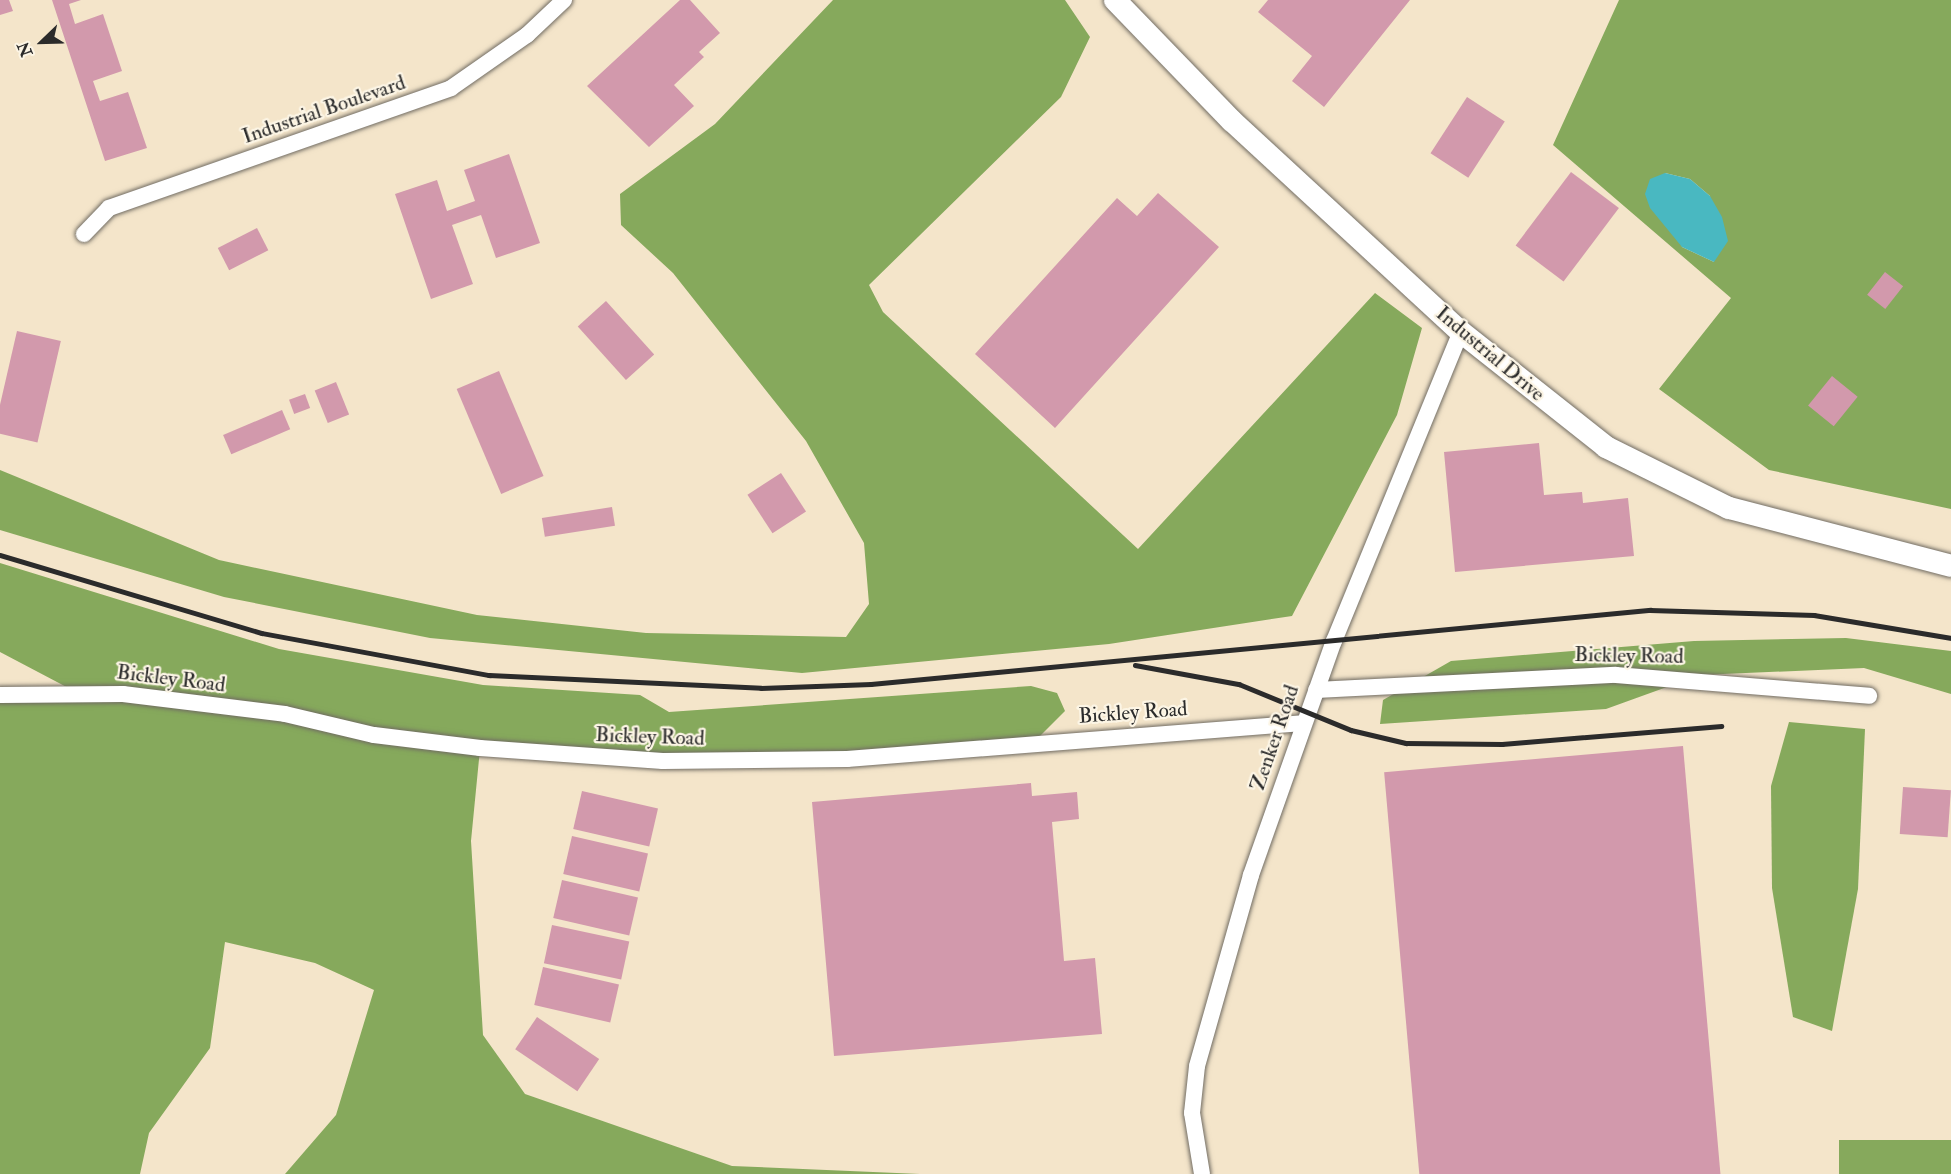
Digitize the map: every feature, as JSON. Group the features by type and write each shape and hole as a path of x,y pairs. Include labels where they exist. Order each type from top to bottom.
{"street":[{"name":"Industrial Boulevard","path":"84,234 109,208 452,87 527,36 564,0"},
{"name":"Industrial Drive","path":"1115,0 1232,121 1461,332 1606,447 1686,491 1762,518 1951,566"},
{"name":"Zenker Road","path":"1202,1174 1192,1113 1203,1035 1303,723 1461,332"},
{"name":"Bickley Road","path":"1316,690 1616,675 1869,696"},
{"name":"Bickley Road","path":"0,694 123,694 285,714 374,735 480,748 663,761 846,759 1303,723"}],"green space":[{"path":"833,0 1065,0 1090,37 1061,97 869,285 883,312 1138,549 1375,293 1422,328 1397,415 1292,616 1109,644 802,673 430,638 224,597 0,530 0,470 219,560 477,615 646,633 846,637 869,604 864,543 806,441 673,273 621,225 620,194 715,124"},
{"path":"1619,0 1951,0 1951,509 1769,470 1659,389 1731,298 1553,145","holes":["1665,173 1690,179 1710,196 1714,262 1682,247"]},
{"path":"0,563 279,649 483,685 640,695 669,712 1031,686 1057,693 1065,711 1032,744 847,759 480,749 471,841 483,1035 525,1094 732,1166 920,1174 285,1174 336,1115 374,990 315,963 225,942 210,1048 149,1133 140,1174 0,1174 0,695 76,692 0,652"},
{"path":"1846,638 1951,651 1951,694 1864,668 1700,675 1606,709 1380,724 1383,700 1451,661 1694,641"},
{"path":"1789,722 1865,729 1858,889 1832,1031 1793,1017 1772,888 1771,786"},
{"path":"1839,1140 1951,1140 1951,1174 1839,1174"}],"water":[{"path":"1665,173 1690,179 1710,196 1722,217 1728,241 1714,262 1682,247 1650,208 1645,194 1650,179"}],"building":[{"path":"0,0 9,0 13,11 0,15"},
{"path":"52,0 81,0 69,4 75,24 103,14 122,71 93,81 100,101 128,92 147,148 105,161"},
{"path":"680,0 690,0 720,33 699,52 704,57 674,85 694,106 649,147 587,86"},
{"path":"1268,0 1410,0 1324,107 1292,81 1312,56 1258,12"},
{"path":"1467,97 1505,122 1468,178 1431,153"},
{"path":"509,154 540,243 496,258 481,215 452,225 473,284 431,299 395,194 437,180 447,211 475,201 464,170"},
{"path":"1571,172 1619,208 1564,282 1516,245"},
{"path":"1158,193 1219,247 1055,428 975,354 1117,198 1137,216"},
{"path":"257,228 268,250 229,270 218,248"},
{"path":"1885,272 1903,286 1885,309 1867,295"},
{"path":"606,301 654,355 626,380 578,326"},
{"path":"17,331 61,341 37,442 0,434 0,405"},
{"path":"499,371 544,476 501,494 457,389"},
{"path":"1832,376 1858,397 1834,426 1808,406"},
{"path":"336,382 349,414 328,423 315,391"},
{"path":"305,394 310,408 294,414 289,400"},
{"path":"282,410 290,429 231,454 223,435"},
{"path":"1539,443 1544,495 1582,492 1583,503 1628,498 1634,556 1455,572 1444,452"},
{"path":"781,473 806,512 773,533 747,495"},
{"path":"612,507 615,526 545,537 542,518"},
{"path":"1683,746 1720,1174 1419,1174 1384,772"},
{"path":"1031,783 1032,796 1077,792 1079,819 1052,822 1064,961 1095,958 1102,1034 834,1056 812,802"},
{"path":"1903,787 1951,790 1948,837 1900,834"},
{"path":"582,791 658,809 649,847 573,829"},
{"path":"572,836 648,854 639,892 563,874"},
{"path":"562,880 638,898 629,936 553,918"},
{"path":"552,925 629,941 621,980 544,963"},
{"path":"543,967 619,985 610,1023 534,1005"},
{"path":"537,1017 599,1059 577,1091 515,1049"}],"railway":[{"path":"0,555 262,633 489,675 761,688 871,684 1650,610 1814,615 1951,638"},
{"path":"1135,665 1239,684 1351,730 1406,743 1502,744 1721,726"}]}
